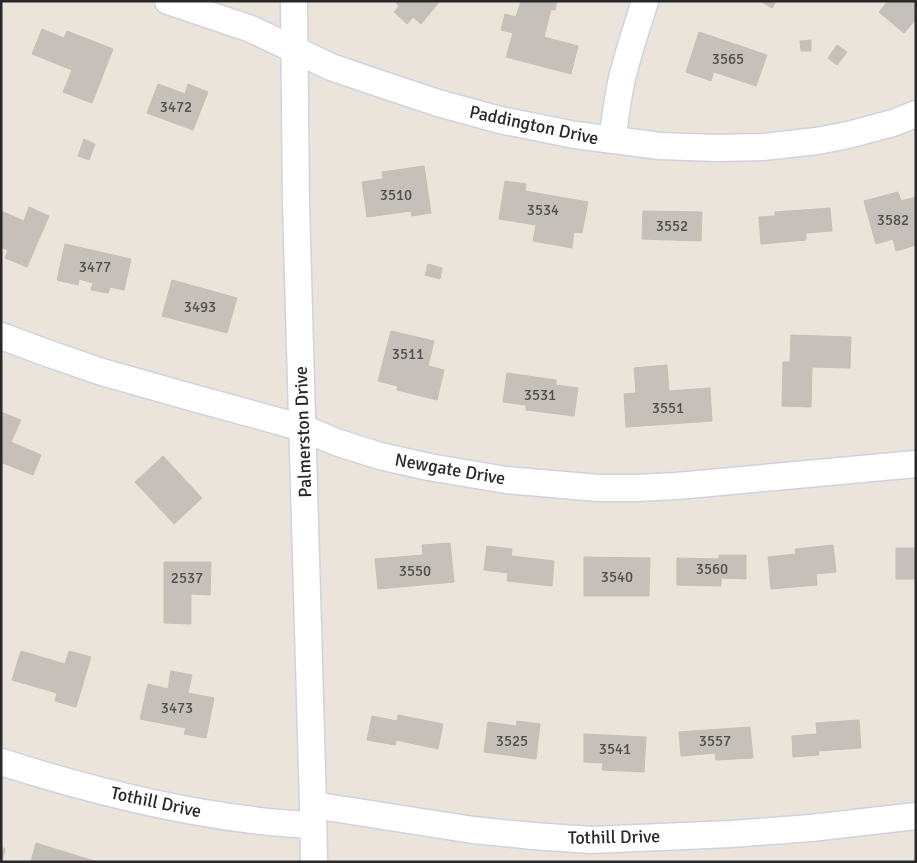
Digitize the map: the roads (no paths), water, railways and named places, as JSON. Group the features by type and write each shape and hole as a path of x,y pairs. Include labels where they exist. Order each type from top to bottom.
{"street":[{"name":"Paddington Drive","path":"168,1 251,29 331,67 438,103 500,120 575,135 676,147 763,147 817,141 848,135 893,123 916,114"},
{"name":"Palmerston Drive","path":"294,1 297,235 314,862"},
{"path":"612,140 622,82 646,1"},
{"name":"Newgate Drive","path":"1,336 102,372 303,428 336,442 380,456 429,467 506,480 598,488 636,488 677,486 916,464"},
{"name":"Tothill Drive","path":"1,762 45,776 178,808 253,820 313,815 590,840 731,834 811,828 916,816"}]}
